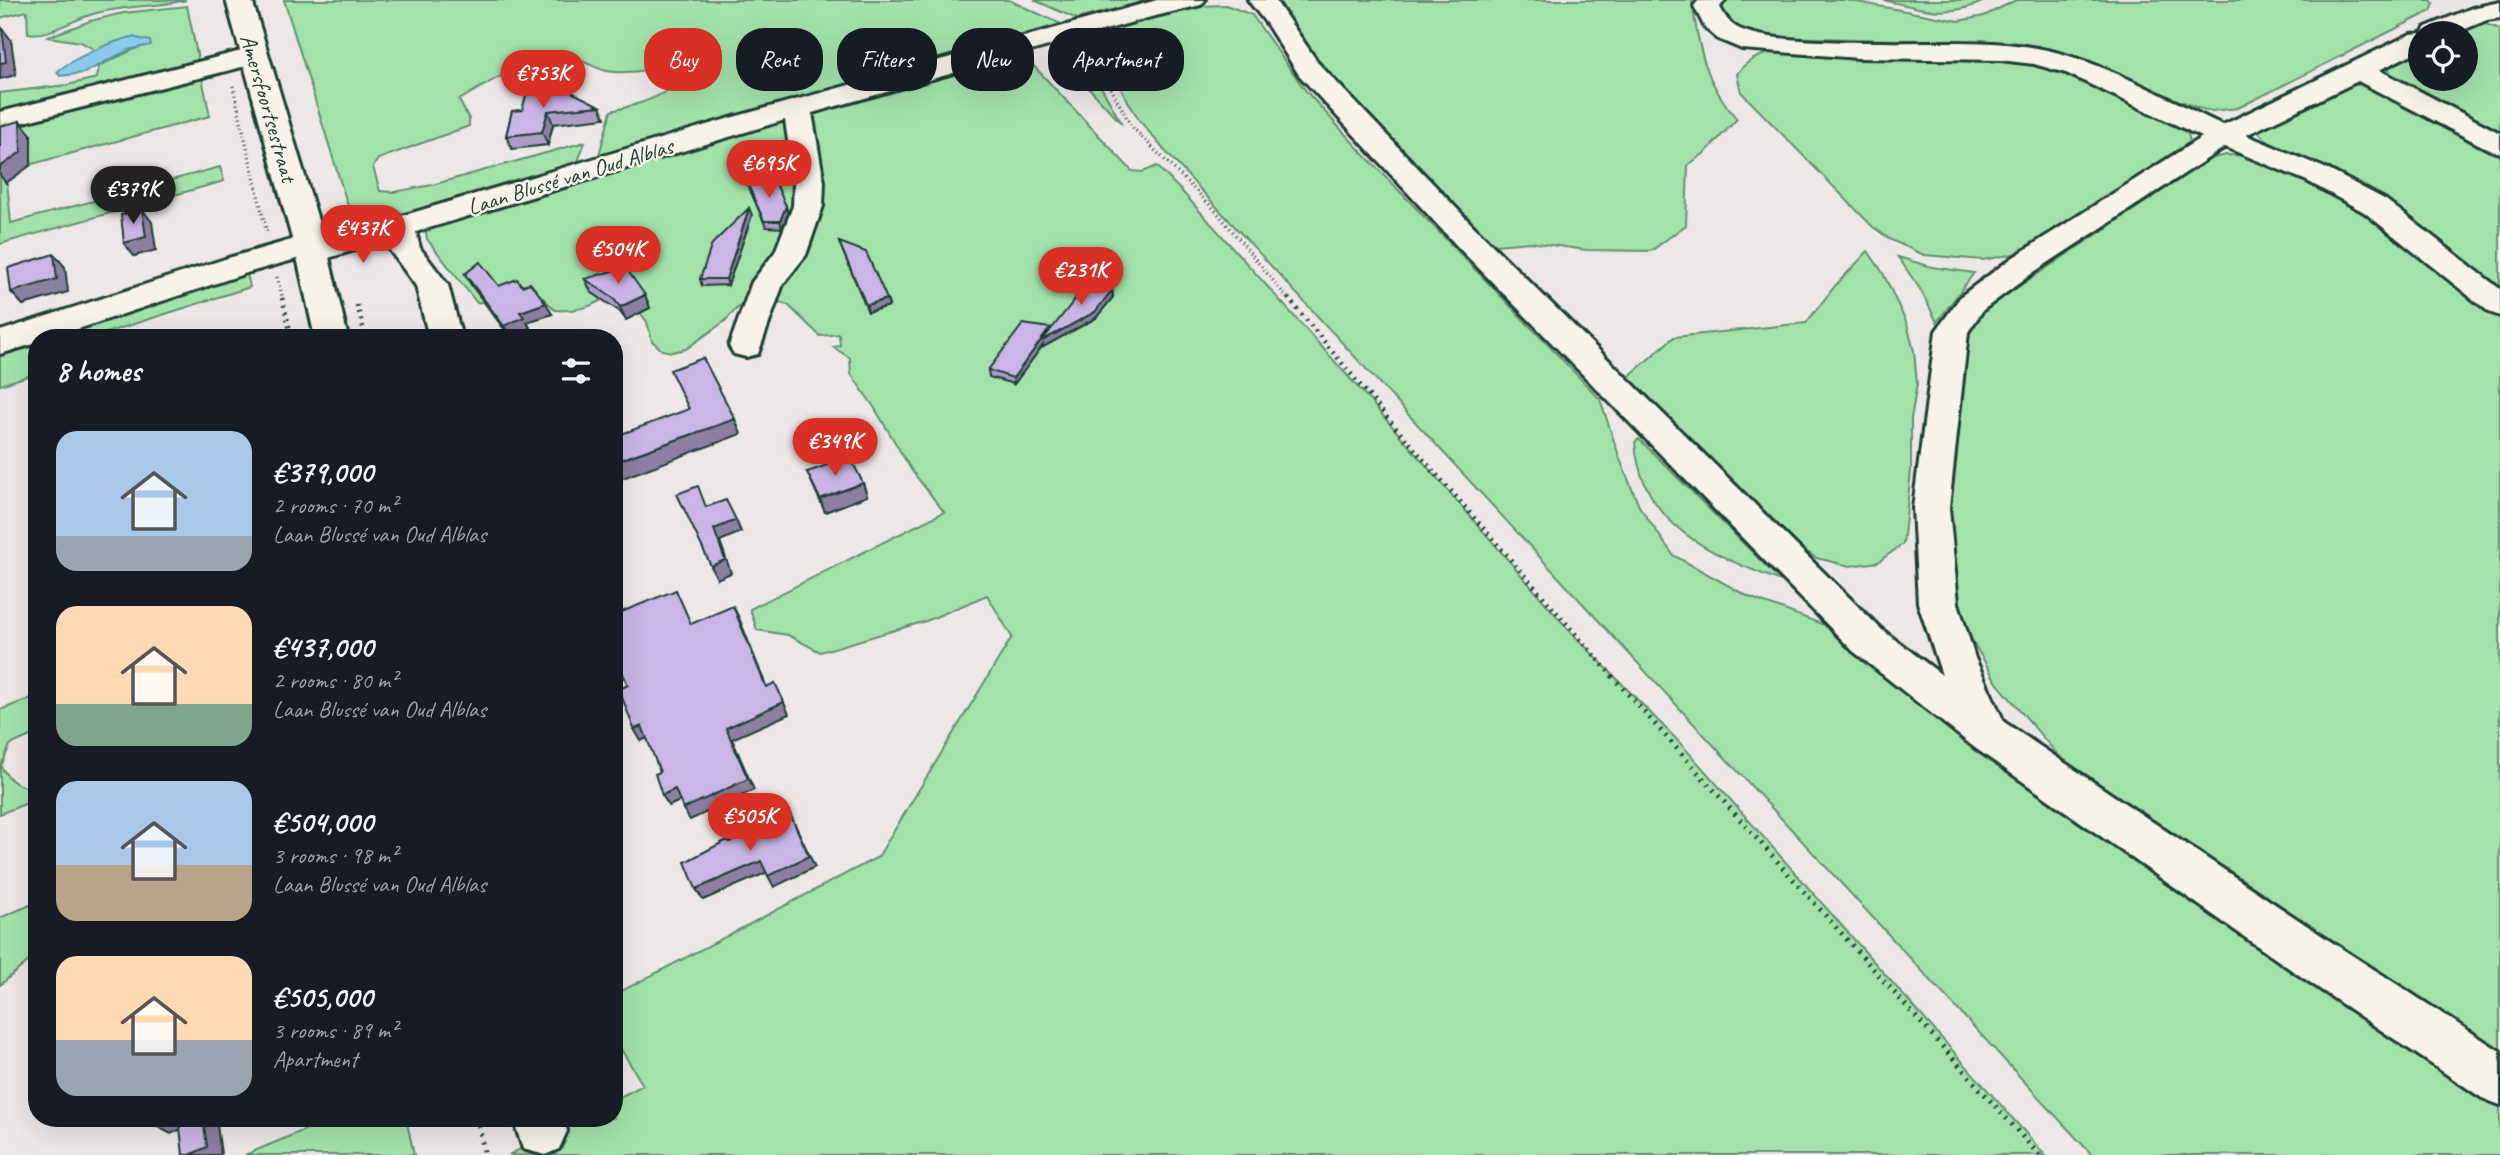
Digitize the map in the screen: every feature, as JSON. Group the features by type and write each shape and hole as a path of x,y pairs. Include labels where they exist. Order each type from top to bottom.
{"street":[{"name":"Amersfoortsestraat","path":"239,0 240,58 310,249 330,329"},
{"name":"Laan Blussé van Oud Alblas","path":"1082,28 1192,0"},
{"path":"1261,0 1277,19 1309,69 1469,240 1867,640 1990,735 2310,956 2500,1080"},
{"path":"1712,0 1707,6 1714,22 1727,33 1751,43 1858,50 2000,52 2036,56 2076,67 2222,136 2317,176 2375,206 2500,305"},
{"path":"2463,21 2481,13 2500,10"},
{"name":"Laan Blussé van Oud Alblas","path":"43,329 272,255 310,249 400,227 797,108 1048,37"},
{"path":"1990,735 1955,658 1937,603 1931,508 1952,331 1972,303 2023,265 2222,136 2408,46"},
{"path":"0,120 240,58"},
{"path":"2358,70 2500,144"},
{"path":"746,346 768,282 790,255 808,206 809,182 797,108"},
{"path":"400,227 405,249 432,285 444,329"},
{"name":"Laan Blussé van Oud Alblas","path":"0,343 28,334"}],"path":[{"name":"Amersfoortsestraat","path":"240,58 272,255 290,329"},
{"path":"1112,91 1132,127 1216,210 1390,421 1670,742 2039,1155"},
{"path":"479,1127 485,1155"}],"green space":[{"path":"0,0 186,0 102,12 36,34 28,33 27,11 0,18"},
{"path":"284,0 1009,0 1061,24 1034,32 1034,28 951,28 951,56 937,61 937,28 837,28 837,90 604,159 599,155 611,111 641,103 666,91 722,91 722,28 644,28 644,70 607,71 565,56 539,60 510,71 459,100 469,119 469,126 378,159 373,167 380,191 394,192 432,185 585,142 576,167 356,232"},
{"path":"1034,0 1150,0 1077,19"},
{"path":"1279,0 1692,0 1697,33 1710,78 1737,119 1706,152 1688,165 1686,225 1651,251 1586,250 1530,242 1495,245 1354,104 1303,41"},
{"path":"1725,0 1846,0 1959,21 1984,16 2016,0 2431,0 2434,4 2431,11 2238,108 2212,111 2198,108 2066,56 2021,43 1767,37 1732,27 1720,8"},
{"path":"1883,0 1987,0 1948,11"},
{"path":"1226,5 1252,15 1306,91 1600,399 1639,506 1673,555 1749,597 1827,626 1856,647 1943,723 2023,784 2500,1104 2500,1155 2092,1155 1139,120 1122,91 1184,91 1184,28 1095,28 1174,7"},
{"path":"187,6 199,64 0,114 0,93 67,85 97,78 99,66 135,49 113,43 97,51 81,42 48,37 90,21 123,13"},
{"path":"2478,21 2500,29 2500,135 2417,91 2478,91"},
{"path":"2408,45 2408,86 2390,73 2387,63 2391,53"},
{"path":"1773,52 2032,61 2070,71 2187,130 2190,142 2019,253 1983,260 1924,255 1891,240 1873,227 1741,92 1737,74 1740,69 1752,60"},
{"path":"1034,66 1048,81 1048,91 1057,91 1132,171 1143,172 1157,166 1187,197 1365,395 1568,629 1682,745 2045,1155 509,1155 562,1127 623,1127 623,1095 643,1085 623,1053 623,990 878,857 1012,637 987,595 926,621 820,652 788,635 757,630 750,609 944,512 912,471 851,374 850,358 833,347 840,346 839,334 820,336 788,305 778,302 774,295 792,260 802,111 870,91 937,91 937,71 951,67 951,91 1034,91"},
{"path":"201,73 210,116 6,171 11,223 220,167 224,181 0,244 0,123"},
{"path":"2362,84 2500,151 2500,293 2371,192 2271,144 2257,131 2263,122 2345,86"},
{"path":"1092,91 1103,91 1122,124"},
{"path":"788,116 794,140 795,226 743,302 725,321 686,349 672,352 662,350 652,341 647,322 636,307 610,294 584,308 570,310 555,310 532,287 477,303 427,239 425,225"},
{"path":"2226,155 2258,156 2368,208 2500,313 2500,1054 2068,767 1997,683 1969,635 1954,589 1948,510 1960,351 1982,311 2210,159"},
{"path":"1868,251 1883,273 1907,324 1914,351 1917,384 1911,419 1911,471 1903,544 1878,562 1850,566 1816,558 1789,539 1628,377 1674,337 1806,323 1835,286"},
{"path":"1898,257 1932,267 1974,273 1937,322 1920,289"},
{"path":"246,269 250,287 118,329 54,329"},
{"path":"28,337 28,376 0,385 0,346"},
{"path":"1639,439 1781,581 1706,548 1666,516 1651,496 1640,471 1635,442"},
{"path":"28,699 28,737 10,745 1,766 15,783 28,788 28,803 0,814 0,710"},
{"path":"28,906 28,962 0,985 0,918"},
{"path":"312,1127 408,1127 414,1155 245,1155"}],"water":[{"path":"132,37 150,41 151,45 128,50 84,73 60,76 57,72 93,51"}],"building":[{"path":"0,28 6,62 0,63"},
{"path":"563,88 600,106 548,111 542,132 506,136 512,111 522,110 527,92"},
{"path":"20,121 21,152 0,167 0,126"},
{"path":"774,179 786,206 780,221 764,221 748,185"},
{"path":"749,208 726,279 700,279 712,244"},
{"path":"142,209 146,237 124,243 121,215"},
{"path":"839,242 866,252 887,299 866,305"},
{"path":"54,254 57,279 11,292 8,268"},
{"path":"480,262 499,286 517,279 522,286 530,283 546,303 520,312 524,317 504,326 465,274"},
{"path":"625,267 645,295 620,307 613,298 585,279"},
{"path":"1088,283 1112,290 1095,312 1042,341"},
{"path":"1023,324 1050,328 1013,378 988,370"},
{"path":"703,358 735,419 623,459 623,434 689,409 670,370"},
{"path":"850,457 863,483 820,499 807,472"},
{"path":"698,486 706,507 726,500 736,520 714,529 725,560 711,566 677,494"},
{"path":"676,590 691,624 733,606 766,687 775,683 784,702 726,728 748,779 683,809 675,789 662,795 655,774 660,772 642,726 634,729 623,700 623,687 628,685 623,674 623,611"},
{"path":"790,814 809,856 768,876 761,861 696,889 685,862 727,840 729,842"},
{"path":"180,1127 204,1127 207,1147 190,1155 183,1155"}]}
